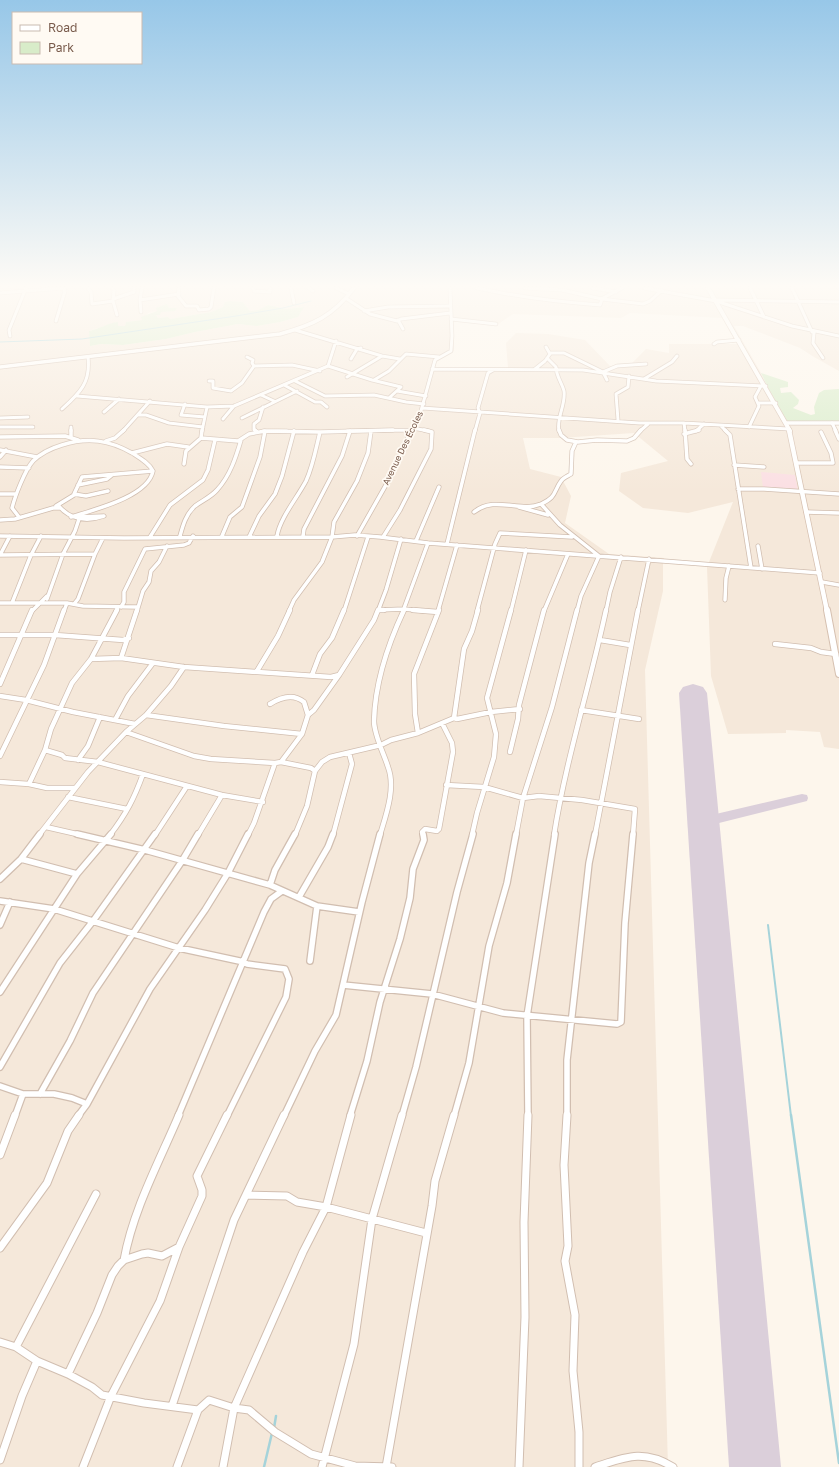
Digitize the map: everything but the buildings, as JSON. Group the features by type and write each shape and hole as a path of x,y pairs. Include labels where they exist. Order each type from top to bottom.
{"main road":[{"path":"749,356 776,403 789,429 822,582 839,672"}],"street":[{"path":"0,367 93,356"},
{"path":"77,396 207,407 234,406 320,371 328,366 331,356"},
{"path":"346,377 381,356"},
{"path":"385,356 400,359"},
{"path":"373,380 383,376 403,356"},
{"path":"435,356 439,357"},
{"path":"571,356 603,372 608,380"},
{"path":"644,379 672,362 677,356"},
{"path":"62,409 77,396 84,387 90,367 88,357"},
{"name":"Avenue Des Écoles","path":"357,536 391,476 412,429 417,422 426,396 432,369 439,357"},
{"path":"209,381 213,381 213,388 231,391 240,387 248,378 254,366 252,364 253,360 247,358"},
{"path":"535,369 548,358 556,367 556,371 564,392 561,417 559,418 557,427 560,435 576,442 587,440 630,440 639,435 645,426 650,423"},
{"path":"603,372 614,367 631,367 646,364"},
{"path":"254,366 292,365 320,371"},
{"path":"328,366 351,374 401,387 398,392 389,398"},
{"path":"432,369 487,371 495,369 535,369 556,371 583,370 672,382 760,387 766,386"},
{"path":"447,544 480,413 478,408 487,371"},
{"path":"618,420 616,394 628,387 629,376"},
{"path":"295,381 325,396 369,395 423,406 480,413 625,422 684,423 789,429 795,424"},
{"path":"749,427 759,406 755,397 764,382"},
{"path":"284,385 315,402 321,402 327,407"},
{"path":"242,418 297,391"},
{"path":"398,392 426,396"},
{"path":"261,394 274,401"},
{"path":"104,412 119,400"},
{"path":"103,442 120,437 132,420 139,415 150,402"},
{"path":"758,403 776,403"},
{"path":"185,404 181,415 205,417"},
{"path":"223,419 234,406"},
{"path":"201,438 207,407"},
{"path":"257,432 254,430 254,424 259,420 263,407"},
{"path":"470,412 478,408"},
{"path":"139,415 146,415 169,423 203,427"},
{"path":"0,418 28,417"},
{"path":"613,421 618,420 625,422"},
{"path":"684,423 687,459 691,464"},
{"path":"787,423 839,423"},
{"path":"832,423 839,439"},
{"path":"684,434 698,431 704,424"},
{"path":"722,426 730,435 751,568"},
{"path":"730,435 738,426"},
{"path":"0,427 33,427"},
{"path":"71,427 71,437"},
{"path":"180,536 188,514 199,503 212,496 225,480 234,462 241,440 249,434 265,431 320,432 412,429 432,432 431,449 400,510 383,537"},
{"path":"222,536 230,517 242,506 260,457 265,431"},
{"path":"250,536 259,516 275,494 282,476 294,431"},
{"path":"303,536 304,530 342,456 350,431"},
{"path":"257,671 278,636 294,600 322,562 332,537 334,522 356,481 368,453 371,431"},
{"path":"277,536 279,525 296,500 307,479 320,432"},
{"path":"797,463 834,463 831,452 821,432"},
{"path":"0,437 65,436 78,440 103,442 119,446 132,453 148,464 153,471 149,481 127,498 71,517 104,516 94,519 79,519 70,517 59,507"},
{"path":"184,464 183,458 188,447 201,438 215,440 241,440"},
{"path":"19,518 12,508 16,494 33,461 51,448 78,440"},
{"path":"150,537 170,505 203,480 208,470 215,440"},
{"path":"474,512 480,508 495,504 532,506 540,504 554,496 561,480 571,474 572,451 576,442"},
{"path":"132,453 166,444 188,447"},
{"path":"0,450 37,457"},
{"path":"0,457 6,450"},
{"path":"734,465 764,467"},
{"path":"0,467 29,468"},
{"path":"74,495 82,477 153,471"},
{"path":"78,485 107,479 113,474"},
{"path":"416,541 439,486"},
{"path":"738,489 839,494"},
{"path":"0,520 19,518 59,507 69,497 74,495 96,496 108,492"},
{"path":"0,494 16,494"},
{"path":"540,504 548,515 572,537 599,556"},
{"path":"511,505 548,515"},
{"path":"806,512 839,513"},
{"path":"0,684 23,635 32,610 47,596 63,554 75,531 79,519"},
{"path":"454,718 464,649 472,631 494,548 501,533 572,537"},
{"path":"0,536 103,538 180,536 332,537 342,535 383,537 494,548 820,573"},
{"path":"10,536 0,555 95,554"},
{"path":"12,603 31,555 41,536"},
{"path":"29,784 45,750 51,729 72,683 91,659 119,607 124,602 124,592 143,551 146,548 187,545 193,536"},
{"path":"312,675 320,654 332,638 344,611 368,537"},
{"path":"74,604 78,599 95,554 103,538"},
{"path":"0,1248 47,1183 68,1131 87,1104 150,989 228,873 244,844 263,802 278,762 302,734 308,715 314,710 339,675 379,610 401,539"},
{"path":"172,1406 234,1220 311,1057 336,1015 359,912 392,786 392,778 383,755 374,722 378,686 393,633 404,609 428,542"},
{"path":"418,733 415,714 414,674 438,612 457,544"},
{"path":"121,658 137,607 143,591 149,582 151,571 159,562 167,546"},
{"path":"758,546 762,569"},
{"path":"323,1463 354,1344 372,1219 416,1067 432,994 484,786 494,757 496,734 487,698 526,550"},
{"path":"510,752 520,709 519,705 544,610 568,554"},
{"path":"386,1467 426,1233 432,1206 435,1181 469,1063 489,946 507,883 523,798 552,707 581,596 599,556"},
{"path":"519,1467 525,1317 524,1222 528,1130 527,1016 540,917 560,798 571,748 600,640 610,592 621,557"},
{"path":"579,1467 579,1432 573,1371 575,1315 565,1261 568,1246 564,1165 567,1124 567,1060 573,1020 583,908 589,863 596,834 630,645 649,559"},
{"path":"725,600 726,578 729,566"},
{"path":"822,582 839,585"},
{"path":"47,596 47,601 50,603"},
{"path":"0,604 40,602 83,606 137,607"},
{"path":"0,756 44,665 66,604"},
{"path":"379,610 404,609 438,612"},
{"path":"0,635 55,635 123,640 128,638"},
{"path":"600,640 630,645"},
{"path":"775,644 811,648 821,652 836,654"},
{"path":"91,659 121,658 184,667 331,677 339,675"},
{"path":"114,720 128,696 153,663"},
{"path":"0,879 20,859 46,827 74,788 126,732 146,715 171,686 184,667"},
{"path":"0,696 26,700 135,724"},
{"path":"270,704 277,699 296,697 304,702 308,715"},
{"path":"270,885 273,872 299,827 311,797 315,771 327,759 381,745 391,740 418,733 454,718 457,719 491,712 520,709"},
{"path":"581,710 639,719"},
{"path":"146,715 228,728 302,734"},
{"path":"78,760 88,746 100,717"},
{"path":"223,1467 234,1408 303,1252 326,1207 347,1127 367,1061 384,988 400,940 410,898 413,869 424,840 422,832 425,829 437,831 439,829 453,752 452,743 442,723"},
{"path":"126,732 194,756 211,759 278,762 315,771"},
{"path":"45,750 78,760 98,762 222,795 263,802"},
{"path":"299,897 328,847 334,833 352,764 349,753"},
{"path":"0,992 77,874 106,840 128,809 140,786 143,774"},
{"path":"0,782 29,784 47,788 74,788"},
{"path":"343,985 432,994 479,1008 503,1013 617,1024 621,1022 625,922 636,811 632,808 560,798 539,796 523,798 484,786 446,785"},
{"path":"0,1067 60,964 145,850 187,786"},
{"path":"40,1094 70,1041 93,993 182,861 222,795"},
{"path":"68,797 128,809"},
{"path":"46,827 145,850 270,885 317,906 359,912"},
{"path":"20,859 77,874"},
{"path":"68,1374 97,1313 112,1275 124,1260 127,1244 137,1214 271,899 282,891"},
{"path":"0,901 54,909 179,948 244,962 247,964 285,969 288,972 289,977 286,997 197,1176 197,1180 203,1190 202,1196 179,1247 160,1301 111,1396 83,1467"},
{"path":"0,925 10,902"},
{"path":"310,961 317,906"},
{"path":"0,1086 23,1094 54,1094 72,1098 87,1104"},
{"path":"0,1155 23,1094"},
{"path":"16,1347 96,1194"},
{"path":"247,1195 287,1196 297,1202 326,1207 426,1233"},
{"path":"124,1260 148,1253 162,1256 179,1247"},
{"path":"0,1342 16,1347 37,1361 68,1374 92,1387 102,1395 144,1403 198,1410"},
{"path":"0,1460 22,1396 37,1361"},
{"path":"177,1467 198,1410 209,1400 234,1408 249,1410 273,1430 323,1463 392,1467"},
{"path":"595,1467 632,1456 651,1456 664,1460 673,1467"}],"shaded area":[{"path":"0,356 442,356 437,359 433,367 508,368 507,356 601,356 610,366 631,364 639,356 751,356 785,423 834,422 839,436 839,749 824,747 820,732 786,730 786,733 728,734 711,676 707,567 733,502 688,513 643,508 619,491 621,473 668,461 634,433 560,438 523,438 530,469 561,477 571,496 565,523 609,554 664,558 663,591 645,670 668,1467 0,1467"},
{"path":"839,356 839,371 814,357"},
{"path":"761,472 795,475 798,491 763,488"}],"green space":[{"path":"761,373 788,382 788,387 780,388 781,393 791,392 799,400 798,404 793,408 811,415 815,414 814,407 819,393 824,390 839,389 839,422 785,423"}],"waterway":[{"path":"768,925 791,1116"},
{"path":"791,1115 839,1463"},
{"path":"274,1428 276,1416"},
{"path":"264,1467 272,1433"}],"taxiway":[{"path":"703,822 802,798"}],"runway":[{"path":"693,693 755,1467"}]}
